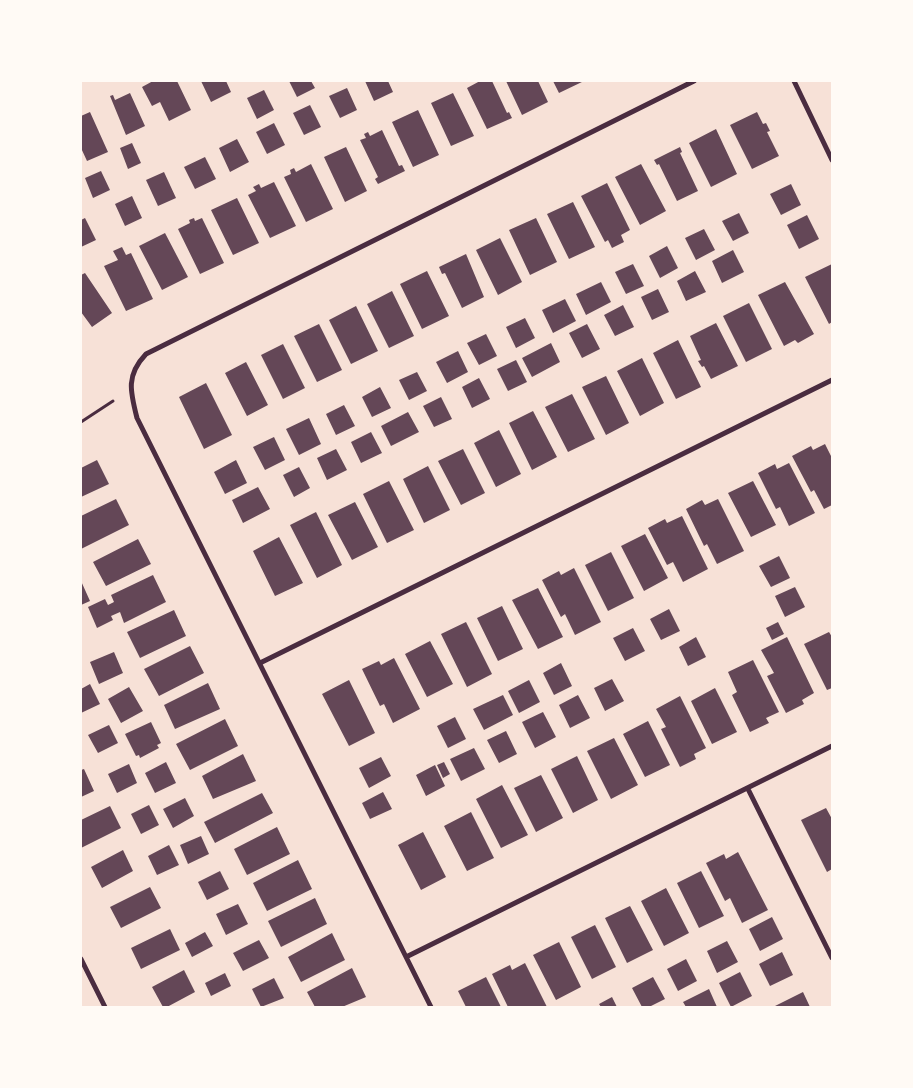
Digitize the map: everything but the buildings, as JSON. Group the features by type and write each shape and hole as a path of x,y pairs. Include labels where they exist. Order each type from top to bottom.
{"street":[{"path":"430,1007 260,663 136,418 130,390 135,365 146,354 694,81"},
{"path":"794,81 832,160"},
{"path":"260,663 832,380"},
{"path":"406,956 832,746"},
{"path":"748,789 832,958"},
{"path":"81,959 105,1007"}],"path":[{"path":"81,422 113,401"}]}
